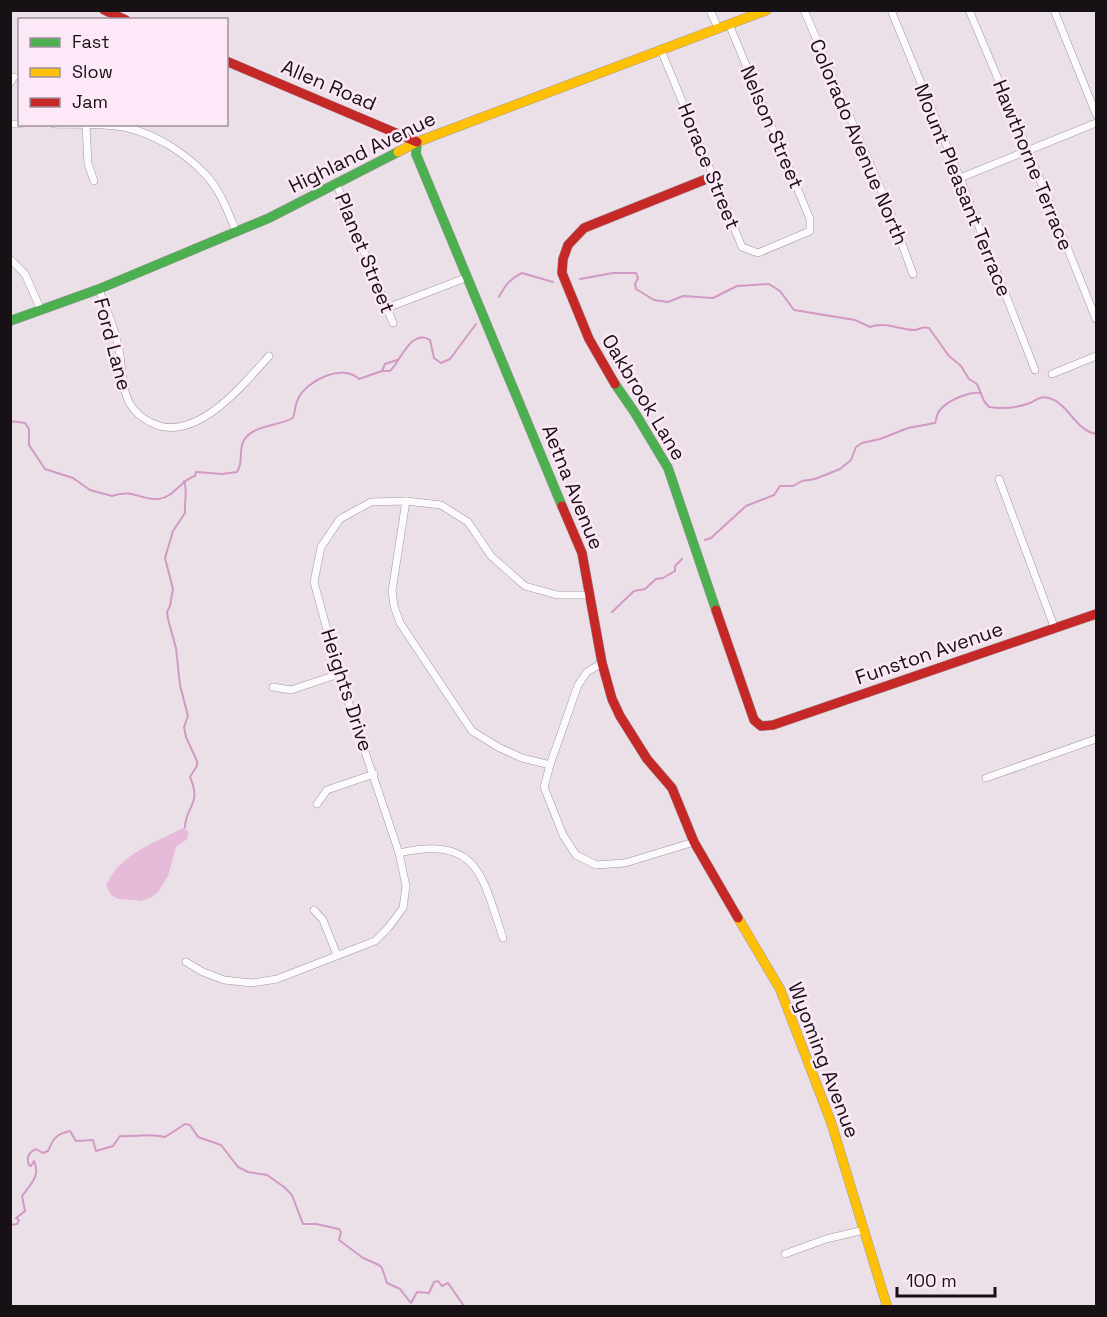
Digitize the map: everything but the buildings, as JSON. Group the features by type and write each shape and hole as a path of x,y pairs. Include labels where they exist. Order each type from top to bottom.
{"street":[{"path":"104,10 122,18"},
{"path":"710,10 718,28"},
{"name":"Highland Avenue","path":"10,321 99,289 269,218 417,142 767,10"},
{"name":"Colorado Avenue North","path":"804,10 888,206 913,274"},
{"name":"Mount Pleasant Terrace","path":"891,10 1035,370"},
{"name":"Hawthorne Terrace","path":"969,10 1096,319"},
{"path":"1054,10 1096,114"},
{"name":"Nelson Street","path":"729,24 810,219 810,231"},
{"name":"Horace Street","path":"661,50 742,247 758,253 810,231"},
{"name":"Allen Road","path":"228,62 417,142"},
{"path":"960,178 1096,123"},
{"path":"86,126 88,164 94,181"},
{"path":"99,126 126,128 150,135 175,149 207,176 227,208 236,231"},
{"name":"Aetna Avenue","path":"417,142 416,153 582,553 602,663 612,699 620,717 647,759 672,788 694,842"},
{"name":"Oakbrook Lane","path":"714,176 584,228 567,245 562,273 589,339 609,376 635,412 668,468 754,720 761,726 773,725"},
{"name":"Planet Street","path":"336,183 393,323"},
{"path":"10,259 25,274 41,310"},
{"path":"387,308 468,277"},
{"name":"Ford Lane","path":"99,289 118,345 129,403 144,419 155,425 182,428 202,420 247,380 269,356"},
{"path":"1052,374 1096,356"},
{"path":"999,479 1055,628"},
{"path":"406,501 392,591 400,623 472,731 522,758 550,765"},
{"name":"Heights Drive","path":"186,962 224,980 252,983 277,979 375,941 403,908 406,886 399,853 339,674 314,582 321,547 340,519 371,502 406,501 441,505 468,522 491,556 525,586 557,595 590,595"},
{"name":"Funston Avenue","path":"773,725 1096,614"},
{"path":"602,663 587,672 578,685 544,787 563,835 576,855 596,865 625,863 694,842"},
{"path":"273,687 291,690 339,674"},
{"path":"986,778 1096,739"},
{"path":"316,804 327,790 374,774"},
{"name":"Wyoming Avenue","path":"694,842 780,989 831,1122 887,1306"},
{"path":"399,853 423,848 454,850 473,864 482,876 503,938"},
{"path":"314,910 323,920 337,955"},
{"path":"786,1254 826,1239 864,1230"}],"shaded area":[{"path":"185,827 189,834 186,840 176,847 168,876 158,892 141,901 118,899 111,895 106,885 120,865 140,850"}],"waterway":[{"path":"499,297 509,282 522,273 553,282"},
{"path":"580,279 613,273 636,273 638,278 635,284 636,289 654,300 668,302 683,296 713,298 737,286 769,284 780,291 794,310 855,320 870,327 887,325 915,330 923,327 929,328 949,356 961,366 969,379 977,384 989,407 1013,407 1046,397 1062,406 1083,428 1096,434"},
{"path":"10,421 25,423 29,429 29,445 45,469 73,478 90,490 112,496 126,493 153,499 164,498 195,476 196,472 222,474 237,472 242,444 248,435 253,431 293,418 302,392 316,381 334,374 343,373 359,379 382,371 390,371 412,342 423,338 430,340 434,358 441,363 450,359 476,324"},
{"path":"382,371 385,364 397,360"},
{"path":"705,540 711,538 746,506 774,495 780,486 793,486 840,469 851,460 856,447 862,443 908,428 935,423 939,412 948,403 965,395 981,393"},
{"path":"184,481 185,513 173,531 165,558 173,589 167,612 168,619 176,648 180,685 188,716 184,727 197,761 197,766 190,777 194,799 185,827"},
{"path":"612,612 634,591 645,589 656,579 675,571 675,566 682,559"},
{"path":"10,1225 17,1224 19,1220 16,1218 25,1211 22,1196 35,1176 36,1166 34,1161 31,1166 29,1165 29,1155 36,1149 43,1153 48,1151 58,1135 70,1131 76,1141 93,1140 96,1151 113,1146 120,1136 165,1137 185,1124 190,1125 198,1137 221,1145 238,1167 248,1172 267,1175 284,1187 292,1195 303,1224 339,1229 341,1232 339,1240 363,1258 379,1265 387,1283 400,1289 411,1303 417,1292 429,1293 434,1282 438,1281 442,1286 448,1283 464,1306"}],"traffic: fast":[{"path":"417,142 416,154 562,506"},
{"path":"10,321 99,289 269,218 398,152"},
{"path":"615,384 668,468 716,610"}],"traffic: slow":[{"path":"398,152 417,142 767,10"},
{"path":"738,918 780,989 831,1122 887,1306"}],"traffic: jam":[{"path":"104,10 122,18"},
{"path":"228,62 417,142"},
{"path":"615,384 589,339 562,273 563,259 568,245 584,228 714,176"},
{"path":"562,506 582,553 602,663 612,699 647,759 672,788 694,842 738,918"},
{"path":"716,610 754,720 761,726 773,725 1096,614"}]}
